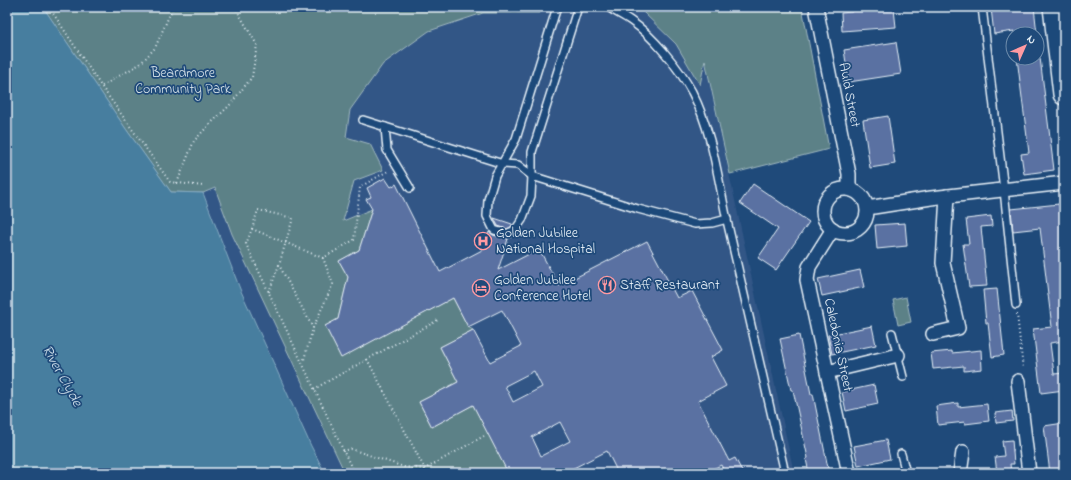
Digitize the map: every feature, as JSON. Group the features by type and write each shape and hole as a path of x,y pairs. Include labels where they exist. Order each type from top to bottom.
{"main road":[{"path":"1057,10 1064,94"}],"street":[{"name":"Auld Street","path":"816,7 849,174 849,189"},
{"path":"867,208 931,198 1064,183"},
{"path":"849,189 856,191 865,201 867,215 860,227 846,233 839,232 827,224 823,209 825,202 835,191 849,189"},
{"path":"933,334 958,328 943,263 947,196"},
{"name":"Caledonia Street","path":"833,229 809,267 807,280 849,473"},
{"path":"827,372 898,355"},
{"path":"1018,381 1029,473"},
{"path":"960,473 963,452"}],"lane":[{"path":"557,7 516,139 495,176 488,200 487,216 494,230 506,234 515,230 522,220 531,196 532,152 578,7"},
{"path":"608,7 632,21 653,39 673,64 691,91 705,122 786,473"},
{"path":"982,7 1016,305"},
{"path":"363,120 503,164 518,165 532,176 624,205 695,224 712,223 727,219"},
{"path":"386,127 387,150 410,188"},
{"path":"892,333 903,377"},
{"path":"901,454 906,473"}],"path":[{"path":"49,7 102,86 170,182 203,186"},
{"path":"102,86 140,64 155,48 173,7"},
{"path":"177,183 194,141 229,106 252,77 257,45 235,7"},
{"path":"323,258 354,240 360,187 397,167"},
{"path":"269,292 293,218 258,210 246,244 354,473"},
{"path":"252,229 323,258 333,284 313,328 303,364"},
{"path":"279,265 313,328"},
{"path":"1016,305 1024,378 1018,381"},
{"path":"314,389 438,320"},
{"path":"367,360 427,473"},
{"path":"423,473 425,469 484,436"},
{"path":"344,451 351,449 404,467 425,469"}],"shaded area":[{"name":"Golden Jubilee National Hospital","path":"264,7 693,7 794,473 325,473 311,446 240,289 203,193 228,183"}],"green space":[{"name":"Beardmore Community Park","path":"43,7 542,7 540,13 483,13 429,31 383,64 350,110 346,137 370,144 383,170 354,181 343,221 372,209 359,250 339,261 348,277 338,319 325,326 341,357 453,298 468,327 473,330 440,347 458,382 419,402 432,427 473,405 508,472 345,473 232,234 215,188 203,193 171,192"},
{"path":"634,7 802,7 829,149 730,174 705,60 700,85 676,44 642,11"},
{"path":"906,297 911,322 898,325 893,300"}],"water":[{"name":"River Clyde","path":"7,7 43,7 171,192 203,193 240,289 311,446 325,473 7,473"}],"building":[{"path":"852,7 886,7 887,10 894,9 896,27 842,31 841,13 852,12"},
{"path":"1034,7 1036,26 1005,26 1005,32 994,34 991,8"},
{"path":"896,42 901,74 849,82 844,50"},
{"path":"1018,66 1041,66 1054,170 1024,174 1021,154 1029,153"},
{"path":"888,116 895,164 870,168 863,120"},
{"path":"385,178 391,187 396,184 440,272 484,249 489,232 493,235 508,239 498,270 539,249 559,286 647,241 677,298 692,291 723,350 711,357 726,386 698,401 729,461 735,458 743,473 725,473 721,465 705,473 618,473 607,451 564,473 508,473 473,405 432,427 419,402 458,382 440,347 473,330 490,362 521,346 502,310 468,327 453,298 341,358 325,326 338,319 348,277 339,261 359,250 372,209 366,199 371,197 367,188","holes":["534,371 542,387 513,402 505,386","560,422 570,441 541,456 532,437"]},
{"path":"753,184 809,222 776,270 758,258 778,229 740,203"},
{"path":"1059,204 1064,245 1064,341 1050,343 1054,374 1064,373 1064,390 1041,393 1033,329 1052,327 1040,228 1013,231 1011,209"},
{"path":"991,216 992,226 981,227 987,286 969,287 963,244 969,244 966,219"},
{"path":"494,218 512,224 512,226 507,229 498,226"},
{"path":"905,223 907,246 877,249 875,225"},
{"path":"860,270 864,287 822,296 818,279"},
{"path":"997,289 1004,355 992,357 988,323 986,323 983,290"},
{"path":"872,326 876,345 832,354 828,335"},
{"path":"799,335 829,473 809,473 806,459 808,458 780,339"},
{"path":"981,350 982,369 964,371 964,366 933,369 931,353 952,351 952,353"},
{"path":"874,385 878,404 846,411 842,392"},
{"path":"958,403 958,407 987,404 989,421 938,425 936,406"},
{"path":"1012,411 1013,421 996,423 995,413"},
{"path":"1064,423 1064,437 1062,438 1064,473 1050,473 1044,426"},
{"path":"886,440 890,459 858,466 854,446"},
{"path":"1012,440 1014,464 1010,464 1011,473 997,473 995,457 1004,456 1002,441"}],"place":[{"name":"Golden Jubilee National Hospital","path":"483,241"},
{"name":"Staff Restaurant","path":"607,285"},
{"name":"Golden Jubilee Conference Hotel","path":"481,288"}]}
